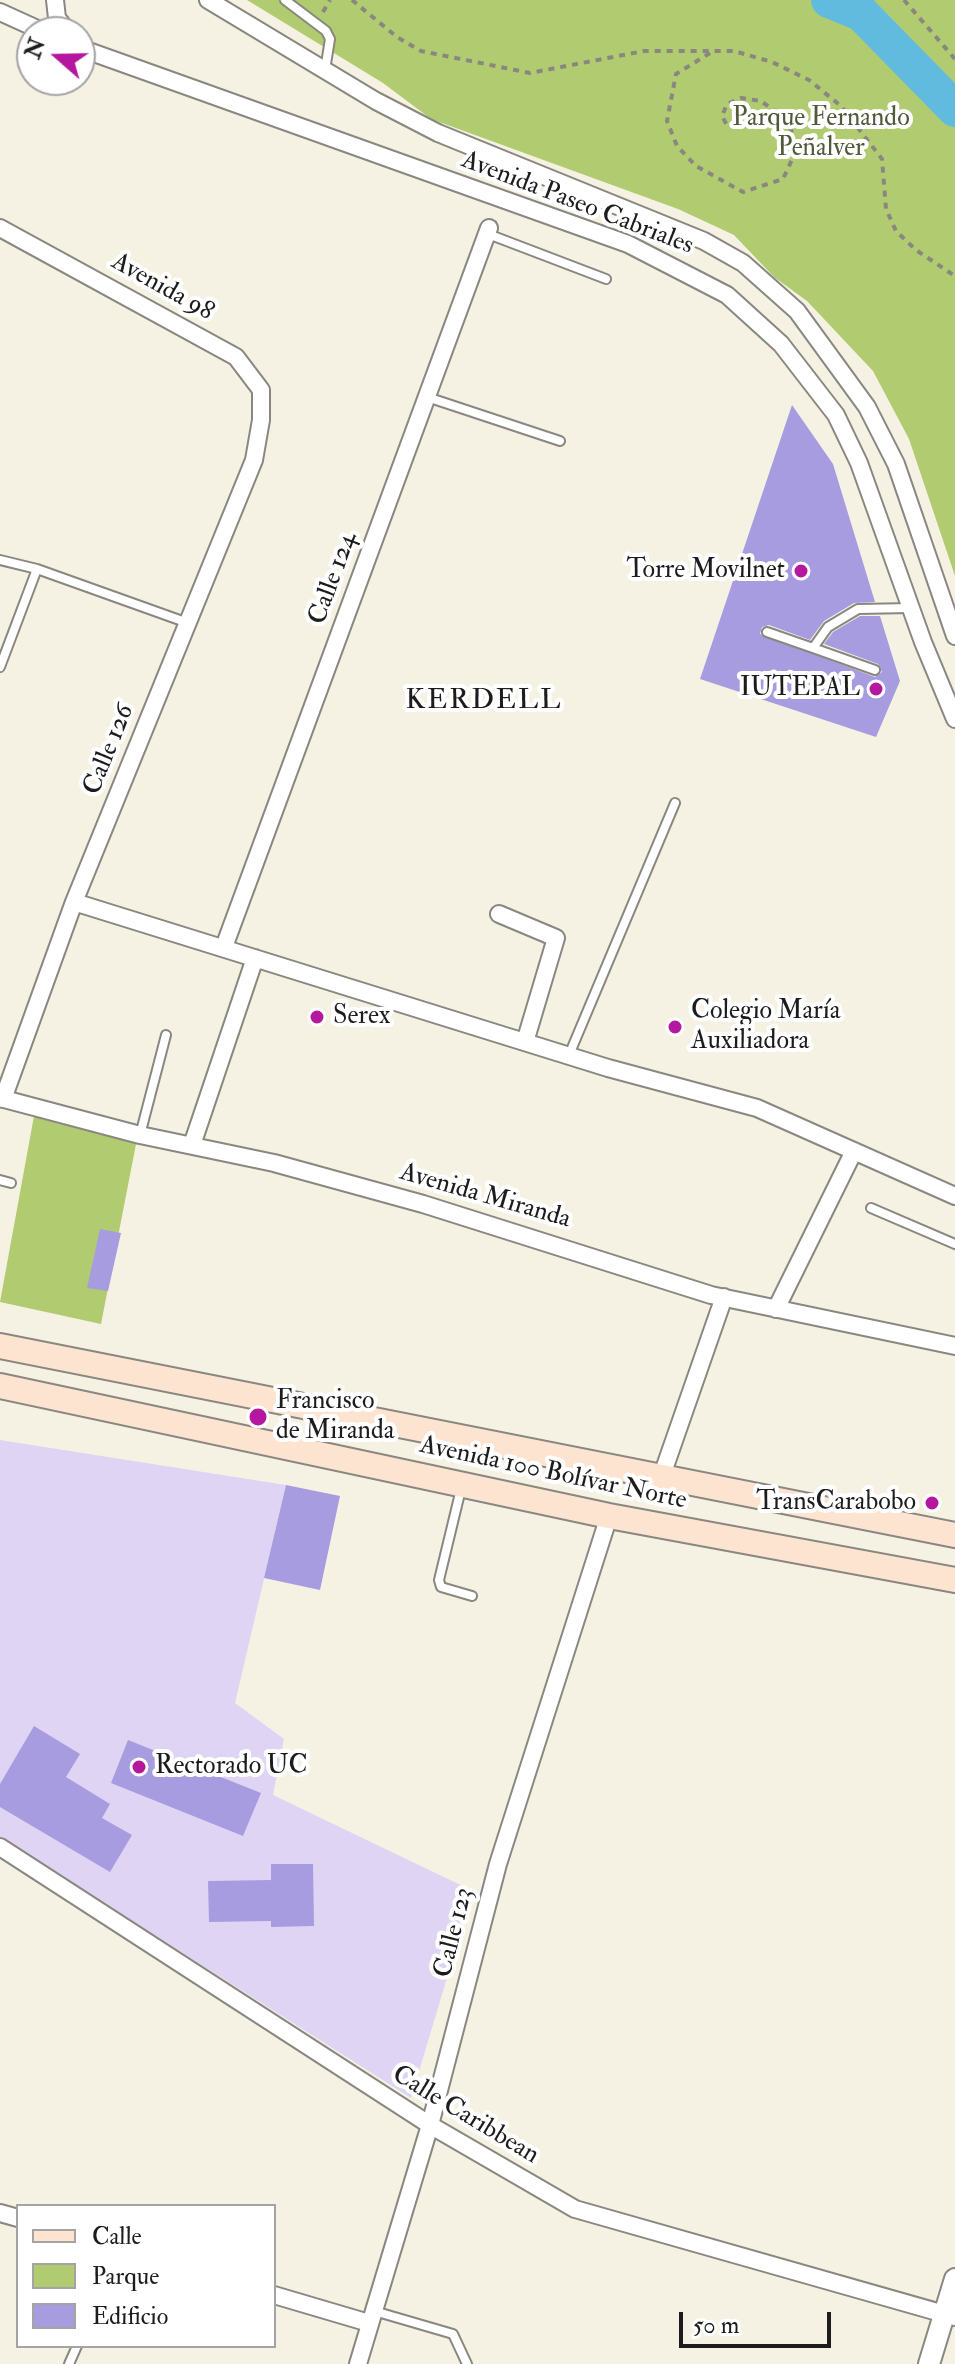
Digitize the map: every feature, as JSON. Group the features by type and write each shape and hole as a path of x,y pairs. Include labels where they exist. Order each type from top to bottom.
{"main road":[{"name":"Avenida 100 Bolívar Norte","path":"0,1346 955,1535"},
{"name":"Avenida 100 Bolívar Norte","path":"0,1386 609,1516 955,1580"}],"street":[{"path":"0,5 11,0"},
{"name":"Avenida Paseo Cabriales","path":"208,0 438,133 704,241 743,263 797,311 837,361 867,407 896,464 955,636"},
{"name":"Avenida Paseo Cabriales","path":"96,54 628,244 727,295 781,344 836,415 859,463 955,719"},
{"name":"Avenida 98","path":"0,228 236,357 261,390 261,420"},
{"name":"Calle 124","path":"224,947 488,231"},
{"name":"Calle 126","path":"2,1098 74,902 254,460 261,420"},
{"path":"74,902 569,1056 757,1108 955,1196"},
{"path":"499,914 556,938 525,1042"},
{"path":"192,1145 255,958"},
{"name":"Avenida Miranda","path":"2,1098 140,1135 274,1163 423,1204 724,1297 955,1346"},
{"path":"776,1309 854,1151"},
{"path":"661,1478 724,1297"},
{"name":"Calle 123","path":"358,2364 430,2125 498,1864 609,1516"},
{"name":"Calle Caribbean","path":"0,1847 430,2125 575,2209 950,2316"},
{"path":"929,2364 950,2316 955,2279"},
{"path":"276,2295 371,2317"}],"lane":[{"path":"285,0 326,31 330,39 325,70"},
{"path":"488,231 606,279"},
{"path":"426,397 560,441"},
{"path":"0,560 37,569 188,623"},
{"path":"0,667 37,569"},
{"path":"813,648 828,627 858,609 912,608"},
{"path":"767,632 875,670"},
{"path":"569,1056 675,803"},
{"path":"140,1135 166,1035"},
{"path":"0,1180 11,1183"},
{"path":"871,1208 955,1244"},
{"path":"462,1485 439,1580 441,1587 472,1596"},
{"path":"371,2317 453,2334 467,2364"}],"path":[{"path":"352,0 397,37 421,51 530,73 644,51 734,51 772,62 809,80 841,106 882,159 886,209 896,231 916,250 955,276"},
{"path":"904,0 955,59"},
{"path":"712,51 688,63 676,74 667,121 677,146 696,166 743,192 783,179 796,151 791,129 776,112 761,101 741,98 727,104 722,116 729,129"}],"shaded area":[{"name":"Rectorado UC","path":"0,1440 286,1485 235,1703 284,1739 273,1795 473,1891 411,2098 0,1837"}],"green space":[{"name":"Parque Fernando Peñalver","path":"247,0 955,0 955,576 909,439 873,371 807,301 774,277 734,235 678,209 431,119 383,83"},
{"path":"34,1116 137,1139 101,1324 0,1302"}],"building":[{"name":"Torre Movilnet","path":"792,405 833,464 875,602 854,603 824,621 810,640 769,625 762,627 760,634 875,677 882,672 878,664 824,644 833,632 860,616 880,616 900,681 876,737 700,679"},
{"path":"100,1229 121,1233 108,1291 87,1288"},
{"path":"286,1485 340,1496 320,1590 264,1578"},
{"path":"34,1726 80,1754 66,1777 110,1804 102,1818 132,1835 110,1872 0,1807 0,1784"},
{"path":"128,1740 261,1793 243,1836 111,1783"},
{"path":"271,1864 313,1864 314,1926 271,1927 271,1921 209,1922 208,1881 271,1880"}],"waterway":[{"path":"829,0 861,13 955,109"}],"place":[{"name":"Torre Movilnet","path":"801,571"},
{"name":"IUTEPAL","path":"876,689"},
{"name":"Serex","path":"317,1017"},
{"name":"Colegio María Auxiliadora","path":"675,1027"},
{"name":"Francisco de Miranda","path":"258,1417"},
{"name":"TransCarabobo","path":"932,1503"},
{"name":"Rectorado UC","path":"139,1767"}],"district":[{"name":"KERDELL","path":"484,702"}]}
